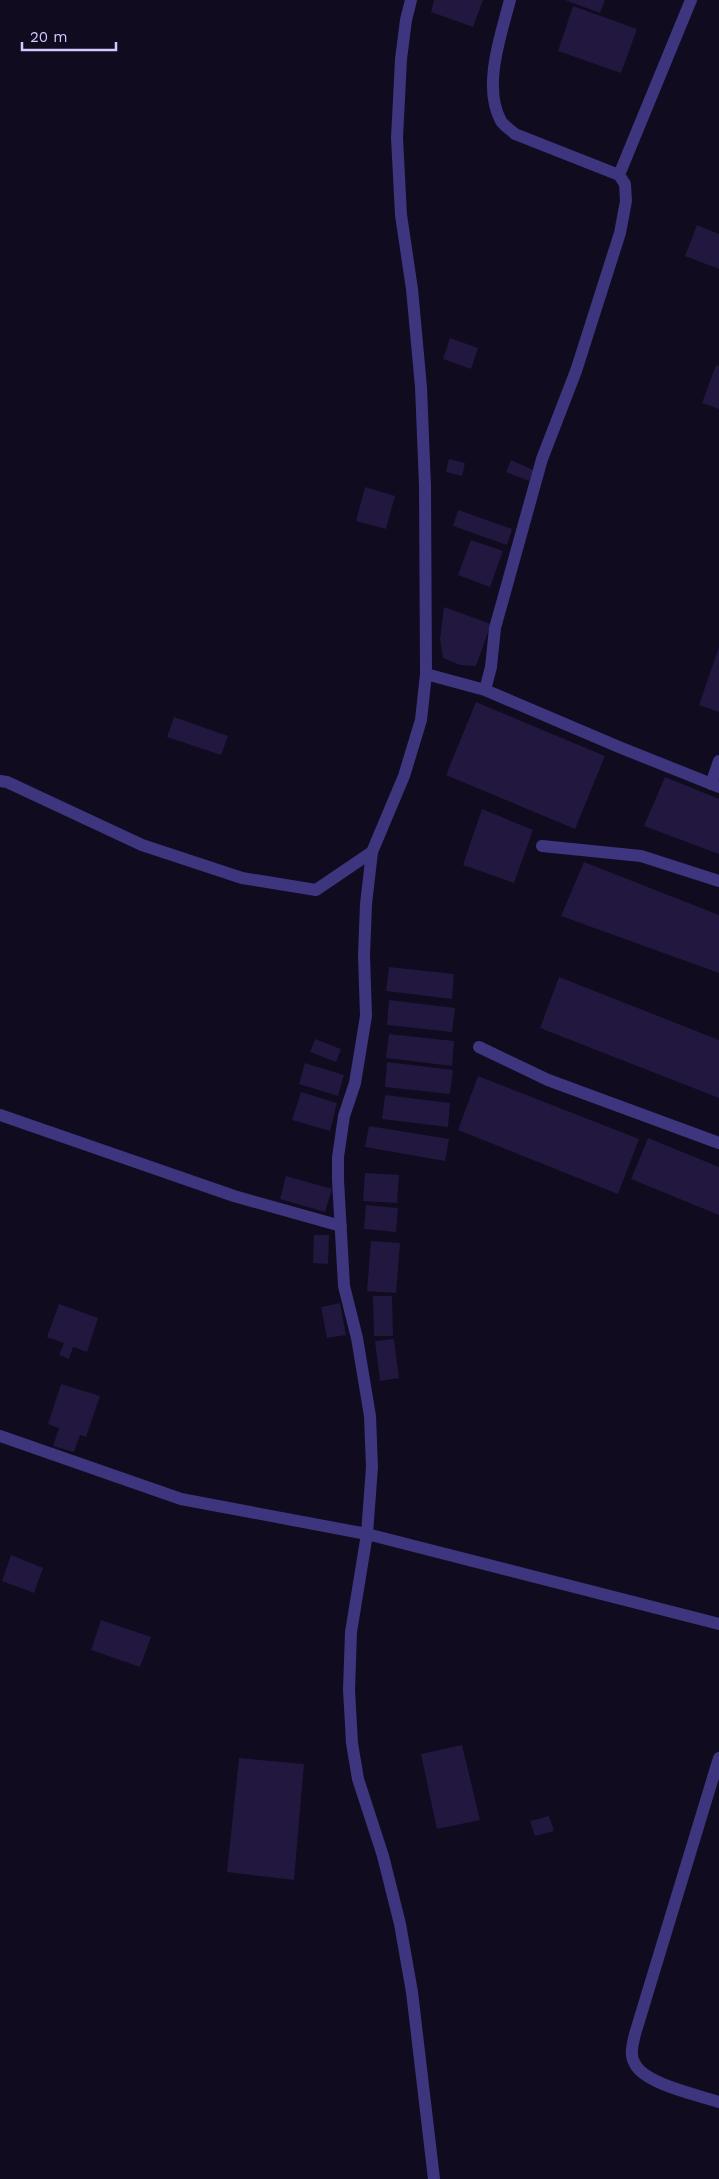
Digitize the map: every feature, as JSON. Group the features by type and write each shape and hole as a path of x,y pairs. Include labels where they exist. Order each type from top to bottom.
{"street":[{"path":"411,0 400,59 397,138 401,215 412,289 421,387 425,486 426,674 421,720 404,776 372,852 364,955 366,1016 355,1083 344,1116 338,1157 338,1180 344,1286 357,1338 370,1416 372,1467 367,1534 350,1632 349,1690 352,1743 358,1779 383,1856 400,1924 412,1992 434,2179"},
{"path":"485,690 491,668 496,628 542,458 576,371 620,233 626,202 625,184 619,174 515,134 502,123 495,107 493,72 510,0"},
{"path":"619,174 692,0"},
{"path":"426,674 485,690 715,786 719,761"},
{"path":"0,781 7,782 142,845 242,878 316,890 372,852"},
{"path":"542,846 640,856 719,881"},
{"path":"479,1047 548,1080 719,1143"},
{"path":"0,1115 234,1196 341,1226"},
{"path":"0,1436 181,1499 367,1534 719,1624"},
{"path":"719,1758 631,2052 634,2064 651,2079 719,2102"}],"building":[{"path":"434,0 483,0 473,27 431,12"},
{"path":"565,0 605,0 600,13"},
{"path":"573,6 637,29 621,73 558,51"},
{"path":"697,225 719,234 719,269 685,256"},
{"path":"450,338 478,348 471,369 443,359"},
{"path":"716,365 719,366 719,409 702,403"},
{"path":"449,459 465,463 462,476 446,472"},
{"path":"511,460 533,470 529,481 506,472"},
{"path":"365,487 395,496 386,529 356,521"},
{"path":"458,510 512,529 507,545 453,526"},
{"path":"471,540 503,551 490,587 458,575"},
{"path":"444,607 491,624 476,666 460,665 443,658 440,639"},
{"path":"719,647 719,712 699,705"},
{"path":"476,702 605,756 575,829 446,775"},
{"path":"174,717 228,736 221,755 167,737"},
{"path":"665,777 719,799 719,854 644,826"},
{"path":"482,809 533,830 514,883 463,865"},
{"path":"584,862 719,915 719,973 561,916"},
{"path":"389,967 454,974 452,999 386,991"},
{"path":"559,977 719,1040 719,1098 540,1028"},
{"path":"389,1000 455,1008 452,1032 387,1025"},
{"path":"389,1034 454,1041 452,1066 386,1058"},
{"path":"315,1039 341,1049 336,1062 310,1052"},
{"path":"387,1062 453,1070 450,1094 385,1087"},
{"path":"305,1063 344,1075 338,1096 299,1084"},
{"path":"478,1076 639,1139 618,1194 458,1130"},
{"path":"301,1092 337,1103 330,1131 292,1120"},
{"path":"385,1095 450,1103 448,1127 382,1119"},
{"path":"369,1126 449,1139 445,1161 365,1147"},
{"path":"648,1138 719,1167 719,1215 631,1179"},
{"path":"365,1173 399,1175 397,1203 363,1201"},
{"path":"286,1176 332,1189 325,1212 280,1199"},
{"path":"366,1205 398,1208 396,1232 364,1229"},
{"path":"314,1235 329,1235 328,1264 313,1263"},
{"path":"371,1241 400,1243 396,1293 367,1291"},
{"path":"373,1296 392,1296 393,1336 374,1336"},
{"path":"340,1303 346,1335 327,1338 321,1307"},
{"path":"59,1304 98,1318 87,1352 73,1347 69,1359 59,1355 64,1343 47,1337"},
{"path":"394,1339 399,1378 380,1381 375,1341"},
{"path":"61,1384 100,1396 86,1437 80,1435 74,1452 53,1446 59,1428 48,1424"},
{"path":"11,1555 43,1568 34,1593 2,1581"},
{"path":"101,1620 151,1637 140,1667 91,1650"},
{"path":"462,1745 480,1820 437,1829 421,1754"},
{"path":"239,1758 304,1764 294,1880 227,1872"},
{"path":"549,1816 554,1831 535,1836 530,1821"}]}
